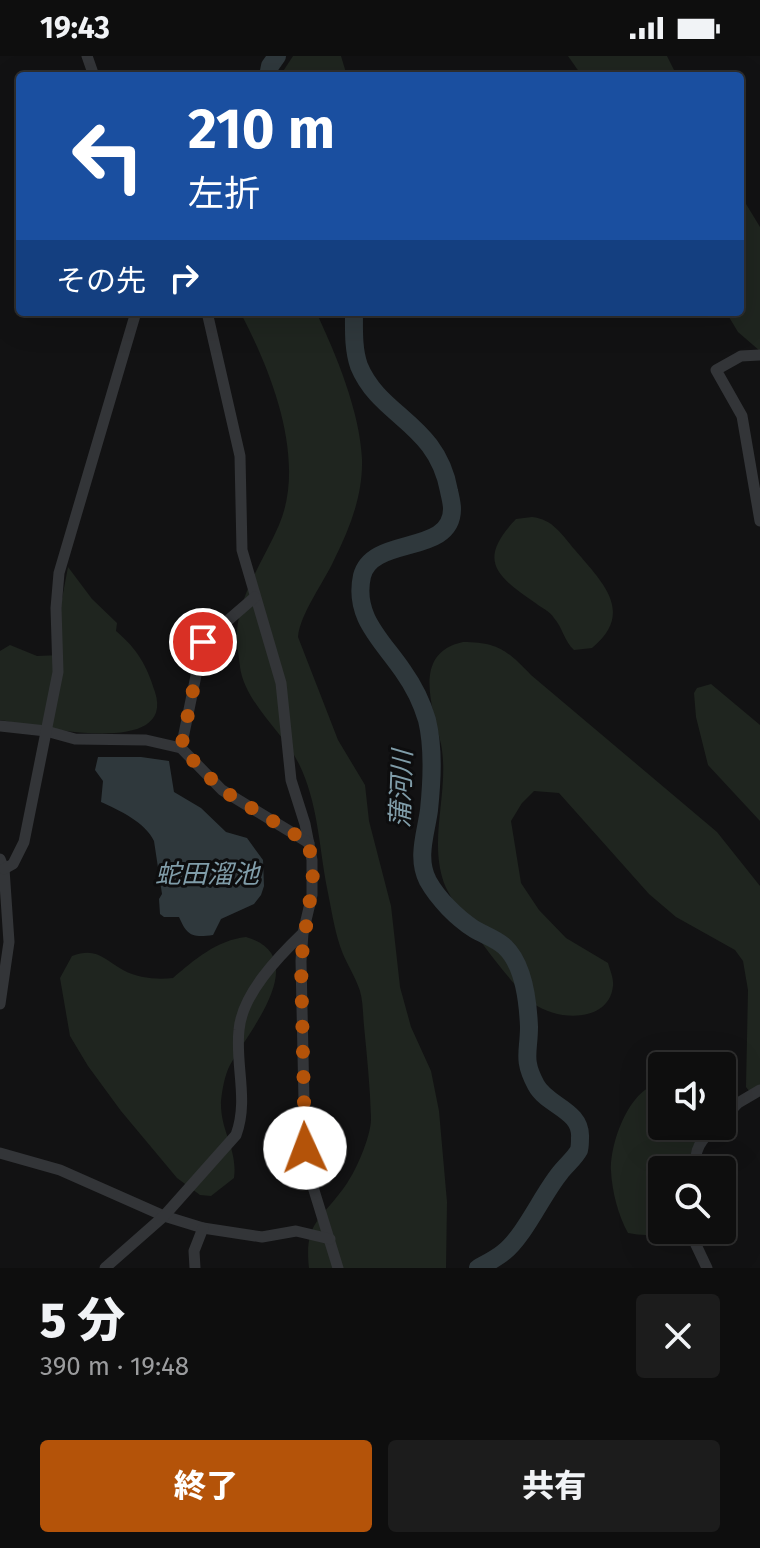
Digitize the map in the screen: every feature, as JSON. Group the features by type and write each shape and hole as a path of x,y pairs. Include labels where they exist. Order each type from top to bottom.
{"street":[{"path":"0,1004 9,942 2,864 13,864 24,842 58,672 56,608 59,573 135,316"},
{"path":"208,316 238,441 243,489 242,550 281,683 291,780 309,843 313,879 303,933 301,1003 305,1148 313,1187 338,1268"},
{"path":"760,355 741,356 716,370 742,416 760,521"},
{"path":"181,748 203,642 255,597"},
{"path":"0,726 46,731 75,739 146,740 181,748 222,790 309,843"},
{"path":"105,1268 164,1216 236,1135 241,1120 239,1030 243,1013 264,975 303,933"},
{"path":"736,1105 760,1090"},
{"path":"0,1153 60,1170 164,1216 203,1228 262,1237 296,1231 330,1239"},
{"path":"195,1268 194,1251 203,1228"},
{"path":"696,1244 707,1268"}],"shaded area":[{"path":"293,56 341,56 346,72 283,72"},
{"path":"568,56 667,56 675,72 579,72"},
{"path":"744,201 760,227 760,351 738,332 728,316 744,316"},
{"path":"242,316 318,316 339,365 357,422 362,472 354,511 340,548 303,618 298,637 338,740 365,785 369,821 391,906 400,987 411,1027 431,1071 439,1111 447,1202 446,1268 309,1268 311,1232 348,1182 366,1144 371,1125 369,1083 361,995 336,932 310,794 299,764 249,693 240,667 239,617 248,590 279,525 287,500 289,472 282,416"},
{"path":"532,517 546,521 556,529 595,573 610,597 612,622 592,648 574,650 552,616 509,583 496,565 494,556 504,533 516,519"},
{"path":"68,567 92,599 117,623 116,631 145,665 155,692 156,713 144,726 124,732 97,733 0,720 0,651 10,645 37,656 61,655 61,604"},
{"path":"463,642 494,646 516,660 717,832 760,886 760,1092 750,1092 746,1087 748,990 743,961 735,950 676,917 649,894 559,793 534,791 511,821 521,883 539,910 566,938 608,963 613,986 602,1007 593,1012 568,1016 534,1004 499,966 459,910 444,883 440,866 438,831 443,761 430,684 436,658 447,648"},
{"path":"711,684 760,725 760,821 708,765 696,717 694,693 697,688"},
{"path":"246,937 266,947 275,961 276,978 261,1015 228,1069 223,1087 221,1112 234,1158 234,1178 211,1196 200,1195 177,1178 88,1066 70,1036 60,978 72,956 88,953 135,975 173,978 216,947"},
{"path":"648,1088 648,1140 699,1140 700,1145 700,1156 648,1156 648,1235 628,1233 618,1211 611,1171 618,1131 640,1094"}],"water":[{"name":"蛇田溜池","path":"98,757 141,757 169,761 174,792 201,808 226,832 247,838 263,860 264,886 254,904 221,919 213,935 206,936 191,934 179,917 160,914 159,899 162,894 154,841 138,823 101,802 103,781 95,770"}],"waterway":[{"name":"蒲河川","path":"269,72 277,56"},
{"name":"蒲河川","path":"354,316 359,366 380,397 433,450 443,468 452,504 449,524 439,534 380,555 369,563 362,576 360,591 365,616 410,682 427,720 432,765 422,854 424,872 437,895 455,914 474,929 502,944 517,964 526,995 529,1027 527,1056 532,1076 541,1092 570,1114 579,1129 579,1150 553,1182 519,1236 501,1254 478,1268"}],"route":[{"path":"203,642 181,748 222,790 309,843 312,895 303,933 301,961 305,1148"}]}
